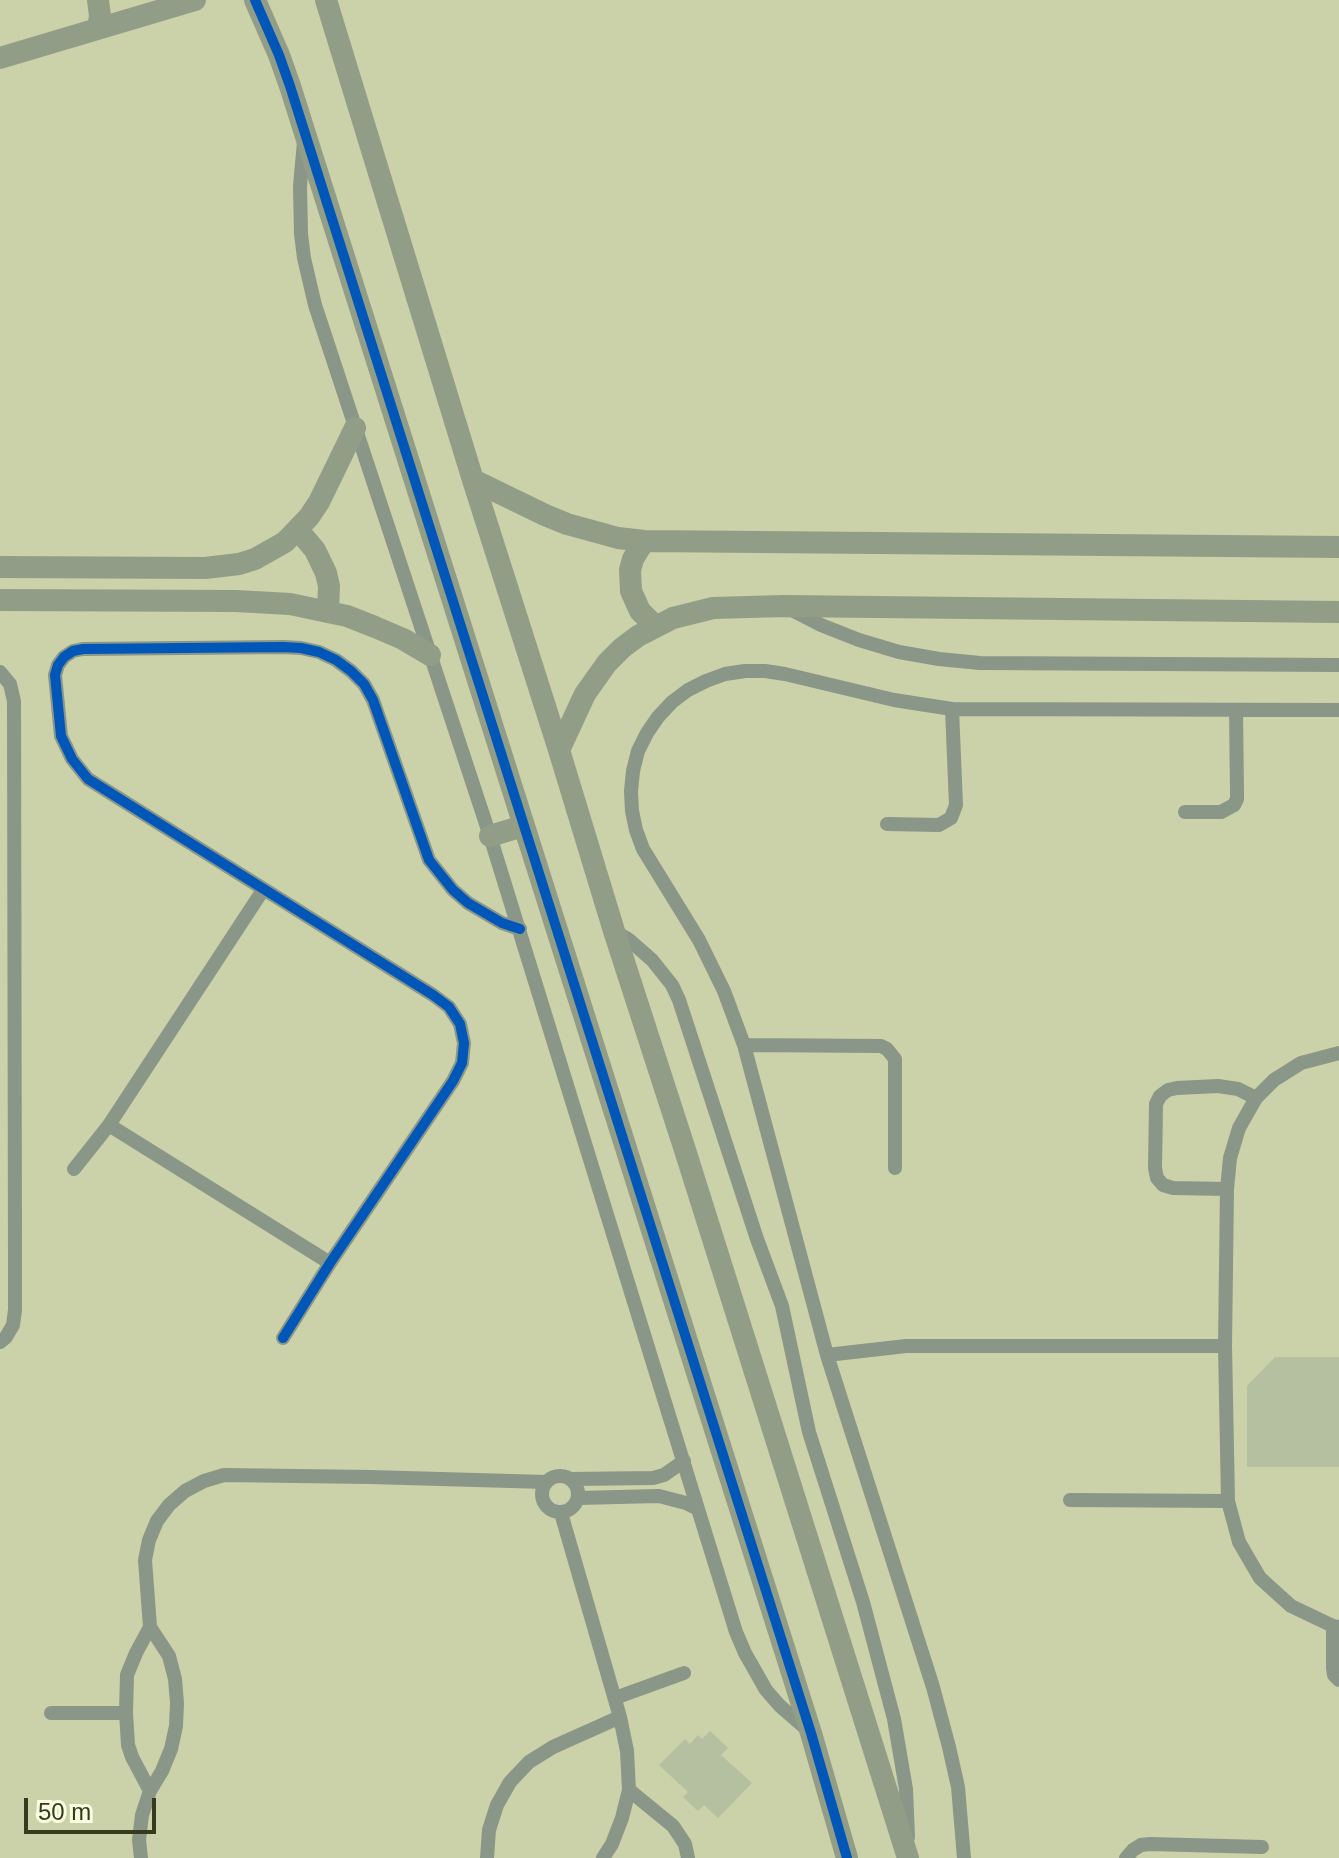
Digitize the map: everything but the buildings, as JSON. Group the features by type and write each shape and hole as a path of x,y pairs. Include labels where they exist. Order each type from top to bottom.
{"street":[{"path":"98,0 98,29"},
{"path":"0,58 195,0"},
{"path":"255,0 279,55 811,1733 847,1858"},
{"path":"326,0 614,931 908,1858"},
{"path":"305,138 300,186 301,234 315,305 520,929 736,1632 755,1672 773,1698 811,1733"},
{"path":"0,567 222,567 255,559 285,542 298,530 319,502 355,428"},
{"path":"473,480 567,524 618,538 644,541 1339,547"},
{"path":"298,530 315,550 326,573 328,612"},
{"path":"644,541 633,559 631,591 640,611 655,626"},
{"path":"0,600 263,601 290,604 375,627 430,655"},
{"path":"559,750 585,694 622,648 673,618 713,608 784,606 1339,612"},
{"path":"784,606 859,640 899,652 939,659 980,663 1339,665"},
{"path":"283,1338 453,1081 462,1063 464,1043 460,1024 449,1007 433,995 88,779 72,759 61,736 55,675 58,665 73,651 83,649 283,647 310,650 336,660 357,678 373,700 429,860 468,903 484,914 520,929"},
{"path":"964,1858 958,1787 941,1717 827,1355 744,1045 724,991 699,940 643,849 636,830 631,791 638,751 658,717 688,690 725,674 745,671 785,674 894,700 952,709 1339,710"},
{"path":"0,672 10,684 14,701 15,1072 15,1310 13,1325 0,1342"},
{"path":"887,824 939,825 951,818 956,805 952,709"},
{"path":"1185,812 1221,812 1234,805 1237,799 1236,710"},
{"path":"490,836 523,826"},
{"path":"74,1169 109,1125 263,890"},
{"path":"614,931 652,960 672,985 679,1000 782,1306 809,1432 863,1602 894,1719 906,1789 908,1858"},
{"path":"744,1045 881,1046 892,1053 895,1059 895,1168"},
{"path":"1339,1053 1301,1063 1274,1080 1256,1098 1239,1128 1230,1158 1227,1189 1225,1346 1228,1501 1239,1542 1260,1578 1291,1606 1336,1627 1333,1668 1339,1680"},
{"path":"1227,1189 1173,1188 1163,1185 1157,1178 1156,1104 1160,1096 1177,1088 1218,1086 1238,1089 1256,1098"},
{"path":"109,1125 330,1263"},
{"path":"827,1355 906,1346 1225,1346"},
{"path":"141,1858 139,1840 142,1815 171,1749 177,1703 169,1656 150,1627 145,1560 157,1521 185,1491 224,1475 546,1482 558,1476 571,1479 653,1478 664,1475 684,1461"},
{"path":"546,1482 542,1498 546,1506 561,1513 572,1508 578,1498 576,1484 571,1479"},
{"path":"578,1498 659,1496 698,1509"},
{"path":"1070,1500 1228,1501"},
{"path":"561,1513 615,1698 627,1751 629,1790 622,1818 603,1858"},
{"path":"150,1627 130,1664 126,1713 128,1745 150,1791"},
{"path":"615,1698 684,1673"},
{"path":"51,1713 126,1713"},
{"path":"487,1858 489,1830 497,1805 510,1782 529,1762 553,1747 620,1717"},
{"path":"629,1790 673,1826 685,1844 688,1858"},
{"path":"1126,1858 1141,1845 1150,1844 1262,1847"}],"cycle path":[{"path":"255,0 290,86 811,1733 847,1858"},
{"path":"283,1338 453,1081 462,1063 464,1043 460,1024 449,1007 433,995 88,779 72,759 61,736 55,675 58,665 73,651 83,649 283,647 319,652 336,660 364,684 373,700 429,860 468,903 502,923 520,929"}]}
